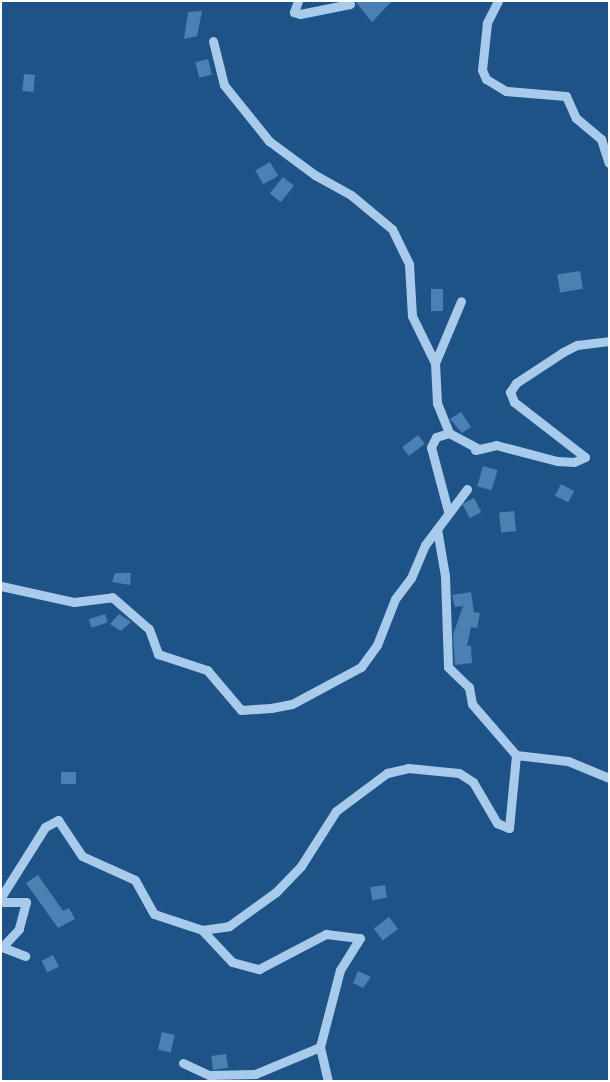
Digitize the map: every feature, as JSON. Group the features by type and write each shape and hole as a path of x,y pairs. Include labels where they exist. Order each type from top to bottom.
{"street":[{"path":"298,1 294,12 300,14 350,4"},
{"path":"498,1 487,23 482,70 486,79 506,91 566,96 576,118 601,139 609,163"},
{"path":"213,41 224,85 269,141 315,175 351,195 392,229 409,264 412,316 435,363 437,403 449,432 475,450 496,445 574,462 585,457 514,402 510,392 516,383 563,352 577,345 609,341"},
{"path":"435,363 461,302"},
{"path":"448,512 430,447 436,438 449,432"},
{"path":"1,586 74,602 112,597 149,629 158,654 207,670 241,710 271,708 292,704 360,667 436,529 467,489"},
{"path":"436,529 445,576 448,666 469,687 472,704 516,754 568,761 609,778"},
{"path":"1,897 45,827 58,820 82,856 135,880 154,914 202,930 229,926 276,892 301,866 336,812 357,800 386,773 408,768 459,773 473,782 497,823 509,828 516,754"},
{"path":"1,902 26,902 19,928 2,947 25,956"},
{"path":"202,930 232,962 259,969 326,934 360,938 340,970 320,1048 328,1081"},
{"path":"183,1062 209,1075 255,1074 320,1048"}],"building":[{"path":"355,1 392,1 372,22"},
{"path":"202,11 197,36 184,39 188,12"},
{"path":"208,59 212,75 199,78 195,62"},
{"path":"24,74 35,75 33,92 23,91"},
{"path":"270,162 278,176 263,184 255,170"},
{"path":"283,177 294,186 281,202 270,193"},
{"path":"580,271 583,289 560,292 557,275"},
{"path":"431,289 443,289 443,311 431,311"},
{"path":"461,412 471,427 462,433 450,419"},
{"path":"418,435 425,444 409,456 402,447"},
{"path":"483,466 497,470 492,490 477,486"},
{"path":"561,484 574,491 568,503 555,495"},
{"path":"474,498 481,512 470,518 462,504"},
{"path":"514,511 516,531 501,532 499,513"},
{"path":"115,573 131,573 130,585 112,582"},
{"path":"471,592 474,612 480,613 477,628 471,627 467,646 471,646 472,663 455,665 453,635 463,606 455,607 452,595"},
{"path":"105,614 108,623 92,628 89,619"},
{"path":"119,614 131,622 121,631 110,624"},
{"path":"61,772 76,772 76,784 61,784"},
{"path":"38,875 63,911 69,908 75,919 58,928 26,883"},
{"path":"385,885 387,898 372,900 370,887"},
{"path":"389,917 398,929 383,940 374,928"},
{"path":"53,955 59,967 47,972 41,961"},
{"path":"358,971 371,977 363,988 353,983"},
{"path":"162,1032 175,1035 171,1052 158,1050"},
{"path":"226,1054 228,1068 213,1070 211,1056"}]}
